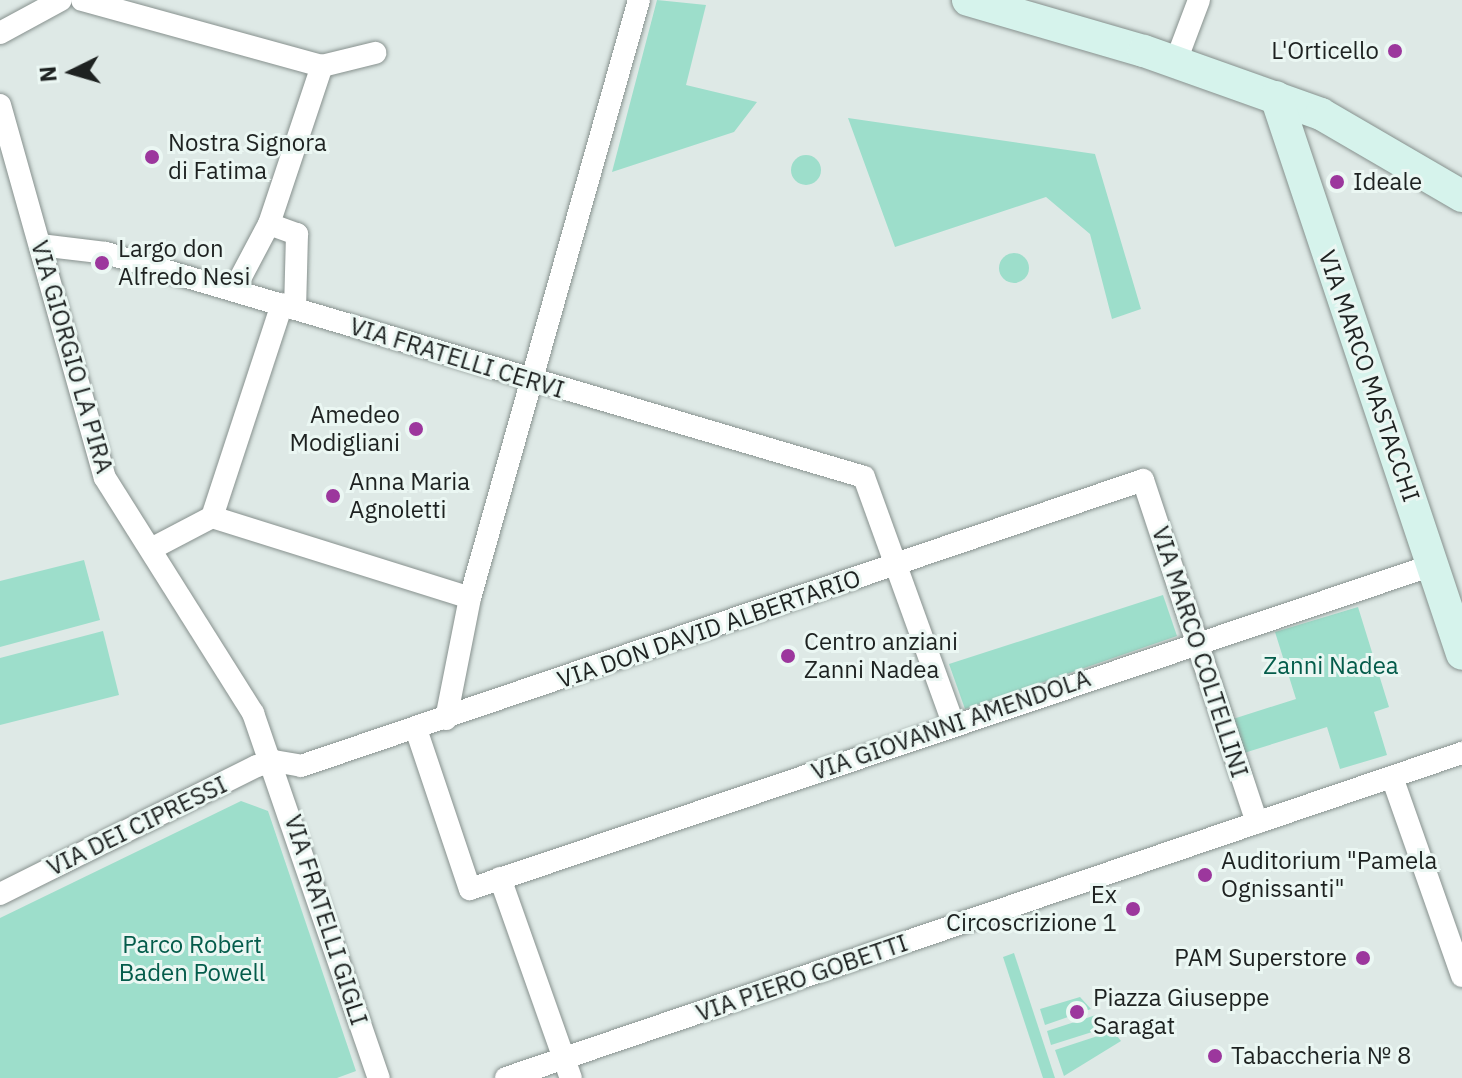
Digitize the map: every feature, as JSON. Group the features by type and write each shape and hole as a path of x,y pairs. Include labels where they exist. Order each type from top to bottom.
{"street":[{"path":"0,33 61,0"},
{"path":"82,0 322,66 375,53"},
{"path":"446,719 470,598 639,0"},
{"path":"968,0 1176,61 1321,114 1462,196"},
{"path":"1176,61 1199,0"},
{"path":"234,290 269,224 322,66"},
{"name":"VIA MARCO MASTACCHI","path":"1276,97 1433,565 1454,596 1462,654"},
{"name":"VIA GIORGIO LA PIRA","path":"0,105 105,478 253,713 274,761"},
{"path":"151,549 212,517 288,306 297,234 269,224"},
{"name":"VIA FRATELLI CERVI","path":"40,245 106,253 864,477 897,565"},
{"name":"VIA DON DAVID ALBERTARIO","path":"274,761 301,766 416,729 1143,480"},
{"name":"VIA MARCO COLTELLINI","path":"1143,480 1257,823"},
{"path":"212,517 470,598"},
{"path":"897,565 953,723"},
{"name":"VIA GIOVANNI AMENDOLA","path":"416,729 470,889 953,723 1433,565"},
{"name":"VIA PIERO GOBETTI","path":"506,1078 568,1068 1462,753"},
{"name":"VIA DEI CIPRESSI","path":"0,894 274,761"},
{"name":"VIA FRATELLI GIGLI","path":"274,761 379,1078"},
{"path":"1392,777 1462,976"},
{"path":"500,878 568,1068"}],"green space":[{"path":"657,0 706,5 686,85 757,102 734,132 612,172"},
{"path":"848,118 1095,154 1141,309 1112,319 1090,234 1046,197 895,247"},
{"path":"806,155 817,159 821,170 817,181 806,185 795,181 791,170 795,159"},
{"path":"1014,253 1025,257 1029,268 1025,279 1014,283 1003,279 999,268 1003,257"},
{"path":"84,560 100,620 0,647 0,581"},
{"path":"1163,595 1177,636 965,709 949,664"},
{"name":"Zanni Nadea","path":"1358,607 1389,707 1374,712 1387,755 1340,769 1327,727 1244,753 1233,719 1296,699 1275,632"},
{"path":"103,631 119,695 0,725 0,658"},
{"name":"Parco Robert Baden Powell","path":"241,801 268,811 356,1071 337,1078 0,1078 0,918"},
{"path":"1014,953 1055,1078 1043,1078 1003,957"},
{"path":"1080,997 1091,1009 1045,1025 1040,1009"},
{"path":"1096,1015 1108,1027 1051,1045 1047,1031"},
{"path":"1113,1031 1121,1041 1064,1076 1055,1050"}],"place":[{"name":"L'Orticello","path":"1395,51"},
{"name":"Nostra Signora di Fatima","path":"152,157"},
{"name":"Ideale","path":"1337,182"},
{"name":"Largo don Alfredo Nesi","path":"102,263"},
{"name":"Amedeo Modigliani","path":"416,429"},
{"name":"Anna Maria Agnoletti","path":"333,496"},
{"name":"Centro anziani Zanni Nadea","path":"788,656"},
{"name":"Auditorium \"Pamela Ognissanti\"","path":"1205,875"},
{"name":"Ex Circoscrizione 1","path":"1133,909"},
{"name":"PAM Superstore","path":"1363,958"},
{"name":"Piazza Giuseppe Saragat","path":"1077,1012"},
{"name":"Tabaccheria № 8","path":"1215,1056"}]}
